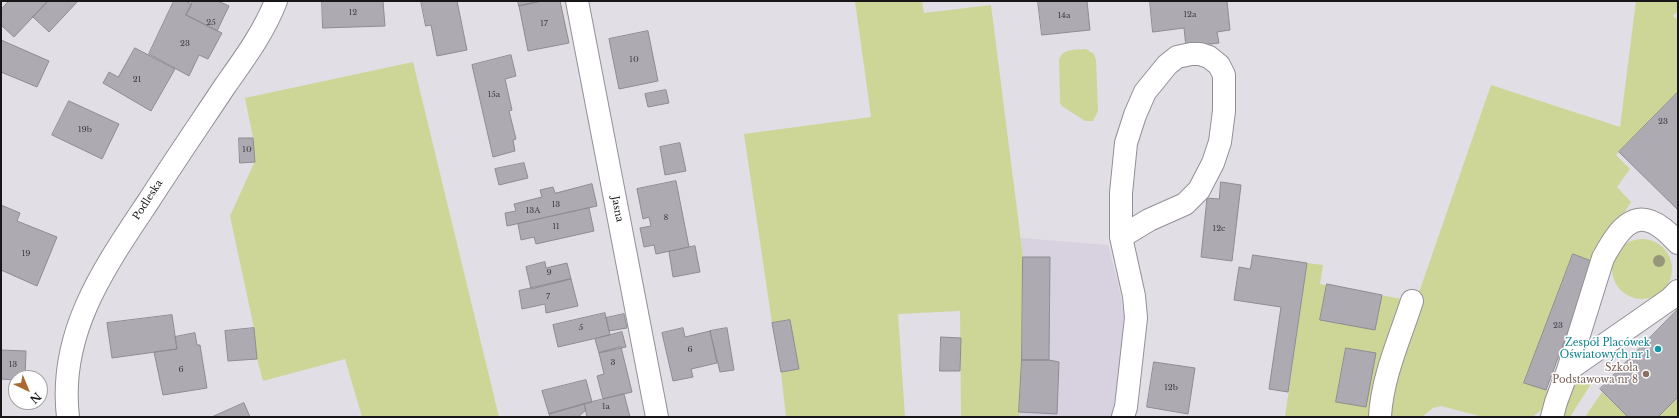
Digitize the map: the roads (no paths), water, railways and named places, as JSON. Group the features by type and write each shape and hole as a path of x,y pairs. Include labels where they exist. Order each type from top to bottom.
{"street":[{"name":"Podleska","path":"68,417 66,401 70,357 82,313 96,283 171,166 246,56 271,13 276,1"},
{"name":"Jasna","path":"578,1 657,417"},
{"path":"1121,237 1149,220 1185,204 1199,190 1213,163 1220,142 1224,111 1224,75 1219,65 1209,57 1200,54 1177,57 1160,73 1145,92 1135,115 1126,143 1121,193 1121,237 1134,296 1136,318 1124,417"},
{"path":"1552,417 1603,258 1612,242 1623,228 1632,221 1647,221 1662,228 1678,243"},
{"path":"1568,370 1670,299 1678,291"},
{"path":"1380,417 1382,394 1386,379 1412,301"}],"place":[{"name":"Zespół Placówek Oświatowych nr 1","path":"1658,349"},
{"name":"Szkoła Podstawowa nr 8","path":"1646,374"}]}
